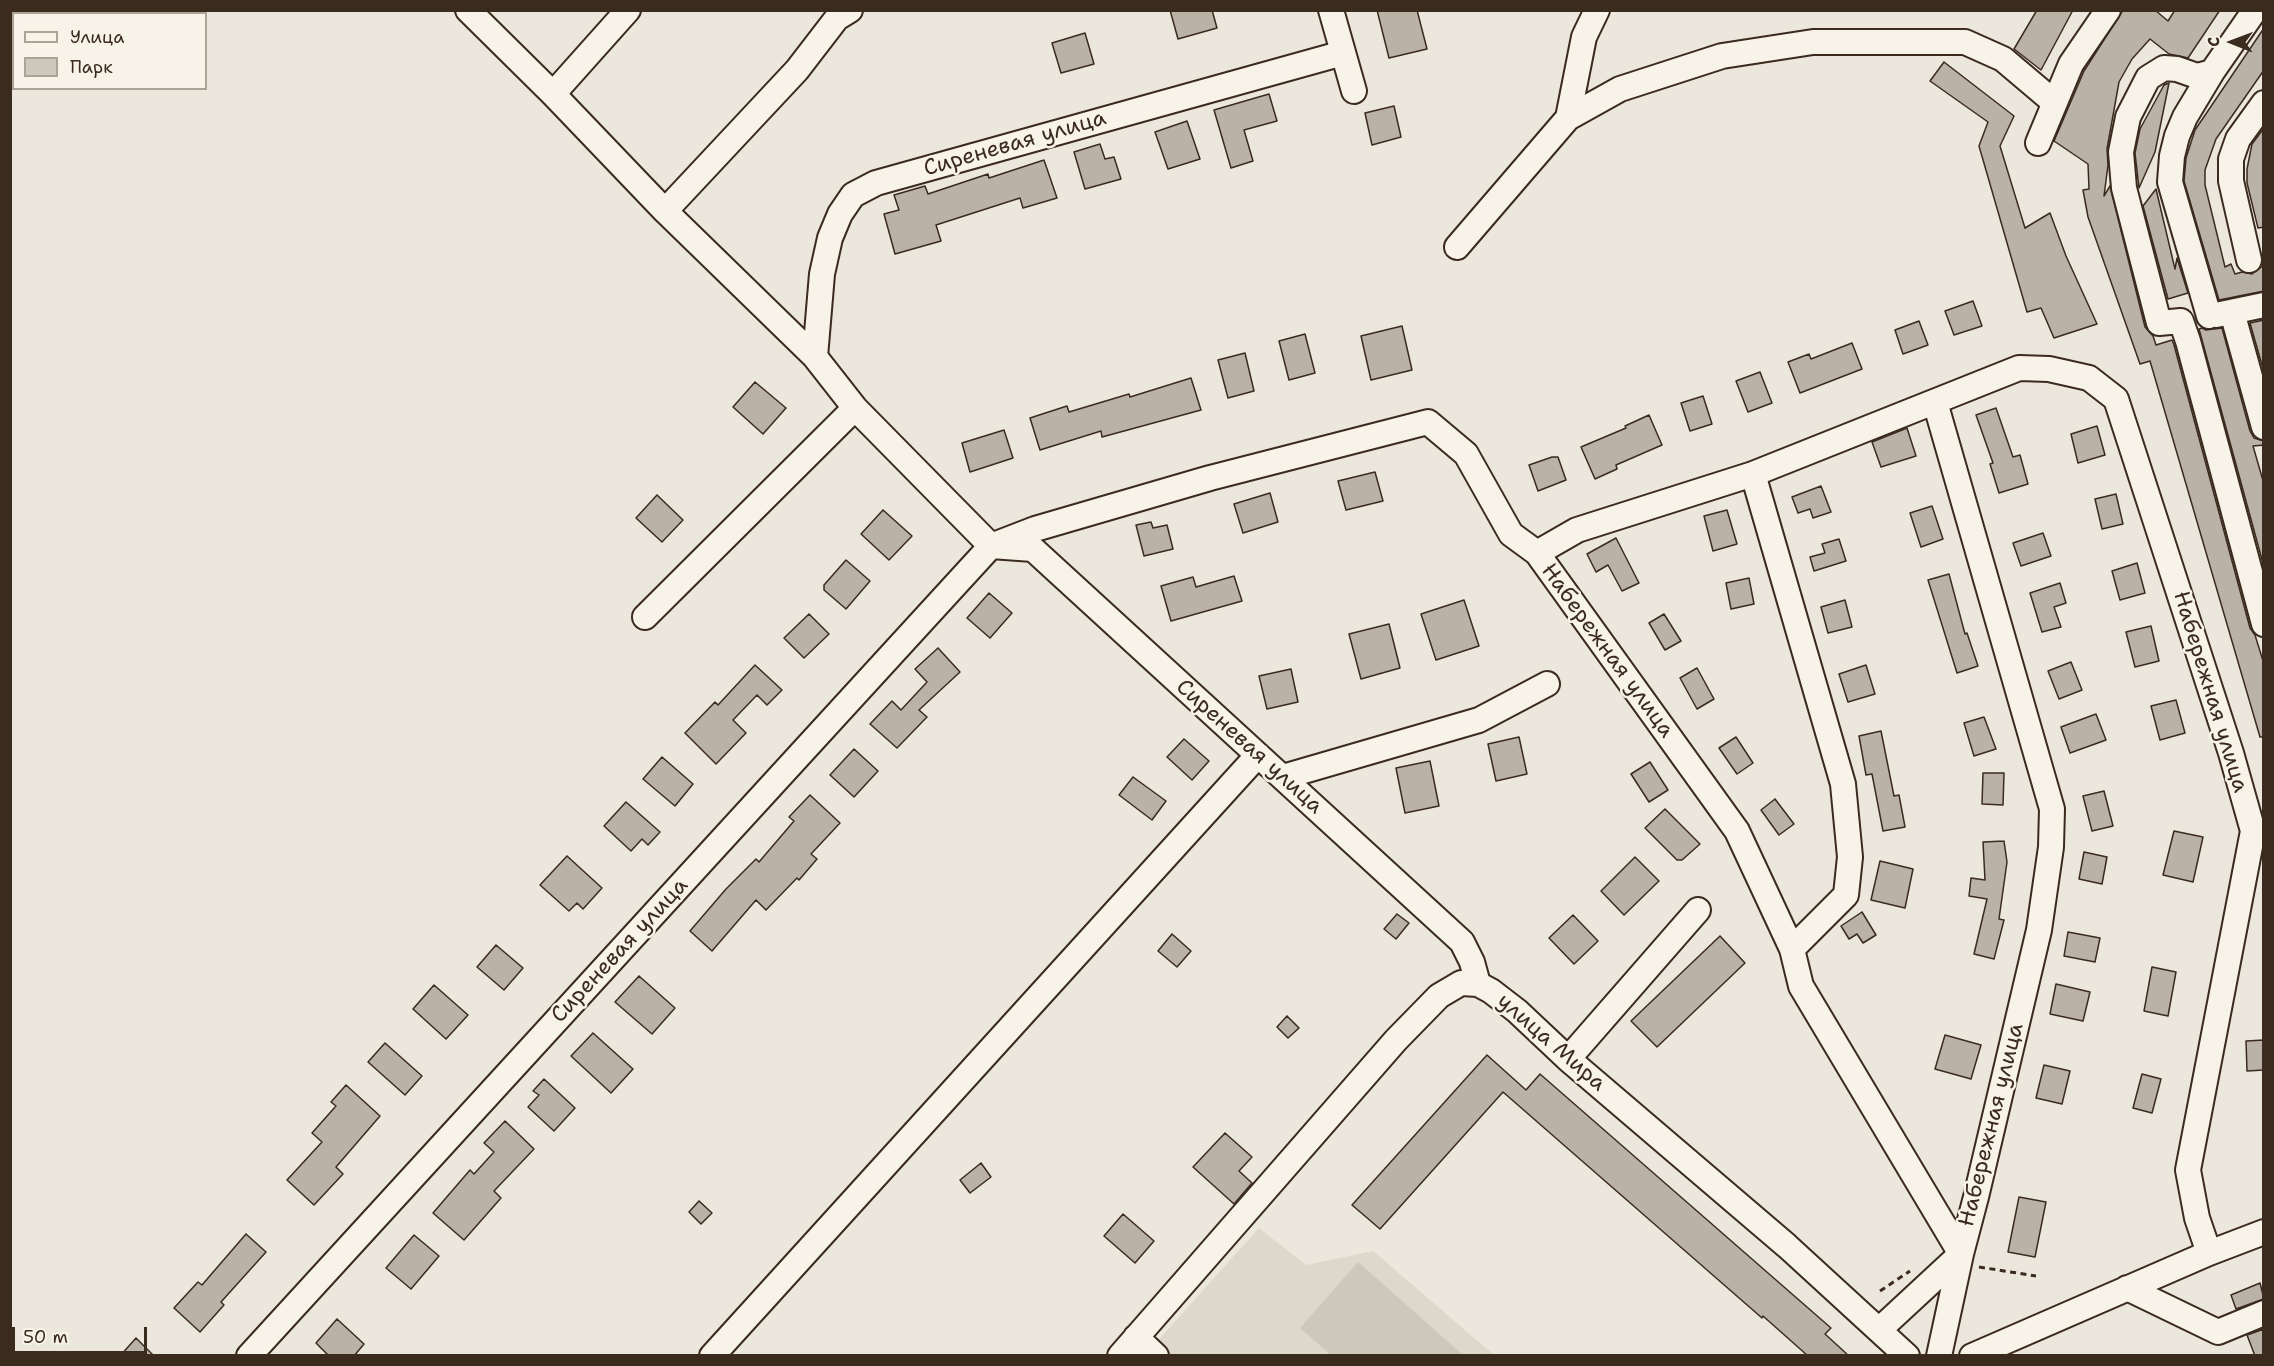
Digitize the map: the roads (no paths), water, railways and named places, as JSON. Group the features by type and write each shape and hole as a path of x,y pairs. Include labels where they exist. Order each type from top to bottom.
{"street":[{"path":"468,10 553,94 665,211 815,357 855,408 991,546"},
{"path":"553,94 628,10"},
{"path":"665,211 797,70 837,18 850,10"},
{"path":"1331,10 1354,92"},
{"path":"1568,118 1584,37 1597,10"},
{"path":"2038,143 2071,64 2108,10"},
{"path":"2255,10 2212,72 2185,117 2172,156 2170,182 2264,427"},
{"path":"1457,247 1568,118 1620,89 1711,60 1813,42 1965,42 2003,59 2055,102"},
{"name":"Сиреневая улица","path":"815,357 822,274 830,238 840,214 854,195 876,183 1343,54"},
{"path":"2212,72 2197,76 2177,69 2164,68 2148,78 2128,117 2121,152 2124,188 2159,323 2221,314 2264,304"},
{"path":"2249,260 2231,181 2231,159 2238,139 2263,105"},
{"path":"2181,321 2264,624"},
{"name":"Набережная улица","path":"1961,1254 1801,986 1792,949 1737,831 1536,552 1577,530 1753,474 2019,368 2049,369 2089,378 2116,399 2224,731 2253,831 2188,1170 2197,1218 2209,1253"},
{"name":"Набережная улица","path":"1935,402 2052,809 2051,847 2039,930 1961,1254 1939,1356"},
{"path":"645,617 855,408"},
{"name":"Сиреневая улица","path":"249,1356 991,546 1035,529 1210,478 1428,422 1466,454 1511,534 1536,552"},
{"path":"1753,474 1844,784 1850,857 1846,895 1792,949"},
{"name":"Сиреневая улица","path":"991,546 1033,549 1462,942 1472,962 1478,984"},
{"path":"1283,777 1479,720 1547,684"},
{"path":"712,1356 1257,755"},
{"path":"1568,1059 1698,910"},
{"name":"улица Мира","path":"1120,1356 1410,1025 1439,996 1461,983 1478,984 1517,1011 1568,1059 1787,1246 1906,1356"},
{"path":"1972,1356 2209,1253 2264,1232"},
{"path":"1879,1330 1961,1254"},
{"path":"2127,1288 2218,1332 2264,1313"},
{"path":"1136,1337 1156,1356"}]}
